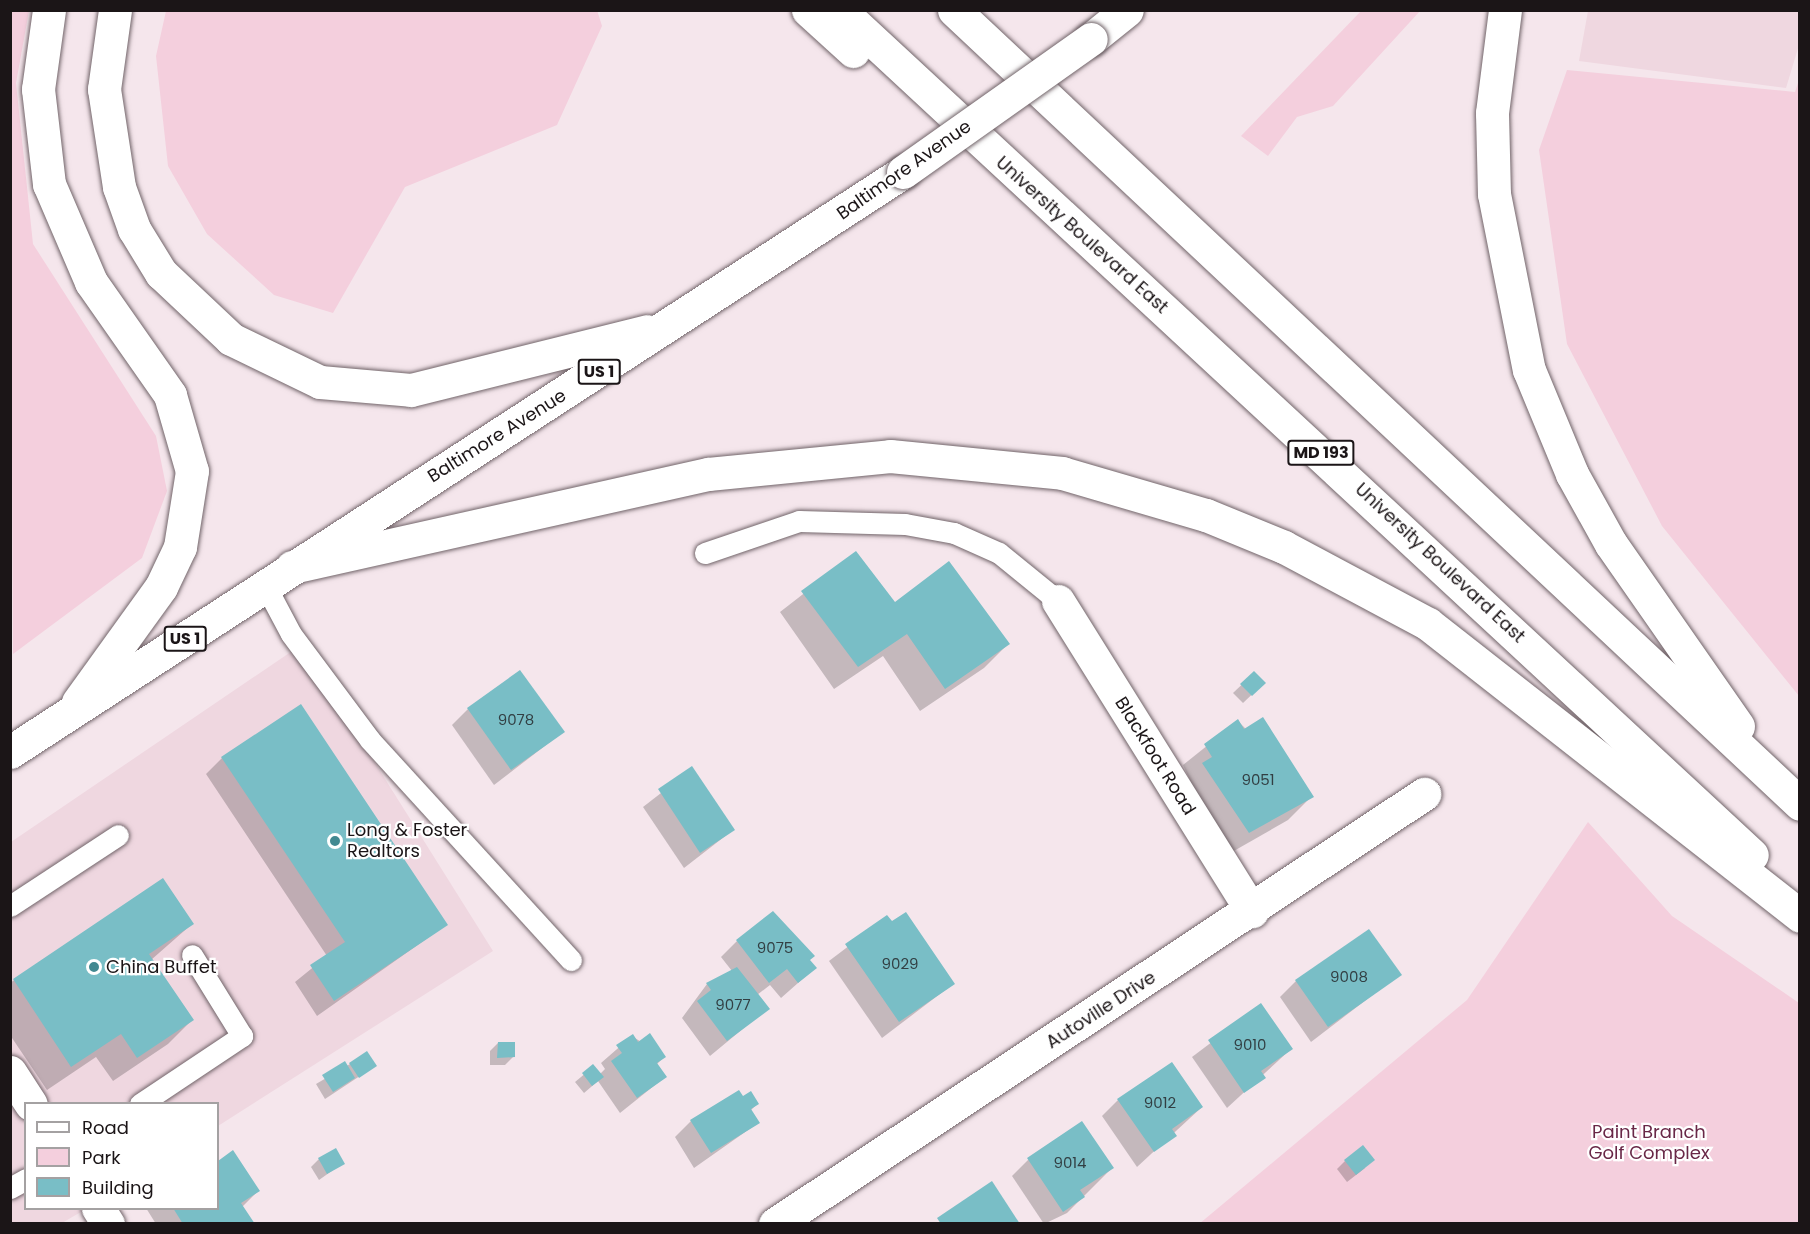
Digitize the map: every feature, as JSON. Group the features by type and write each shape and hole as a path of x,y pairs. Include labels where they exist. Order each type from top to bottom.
{"main road":[{"path":"49,10 38,89 49,184 91,282 170,395 192,471 180,547 161,587 70,714"},
{"path":"115,10 104,89 119,187 134,229 161,273 193,308 257,353 320,382 411,390 678,322"},
{"path":"808,10 1025,205 1266,403"},
{"name":"University Boulevard East","path":"840,10 1800,900"},
{"path":"954,10 1794,800"},
{"name":"Baltimore Avenue","path":"10,752 292,567 678,322 903,172 1091,39 1127,10"},
{"path":"1504,10 1492,113 1494,194 1529,370 1572,474 1611,544 1794,800"},
{"path":"292,567 708,474 890,456 1062,473 1206,515 1274,543 1428,624 1800,916"},
{"name":"Blackfoot Road","path":"1058,601 1252,911"},
{"name":"Autoville Drive","path":"775,1224 1252,911 1424,794"},
{"path":"10,1072 30,1102"},
{"path":"99,1210 108,1224"}],"lane":[{"path":"705,553 799,521 905,524 954,533 999,553 1058,601"},
{"path":"265,585 291,634 370,740 571,960"},
{"path":"10,906 118,835"},
{"path":"143,1102 242,1036 192,955"},
{"path":"10,1188 24,1180"}],"shaded area":[{"path":"1588,11 1799,11 1799,45 1786,88 1579,61"},
{"path":"301,645 493,951 219,1125 219,1102 24,1102 24,1210 84,1210 62,1223 11,1224 11,842"}],"green space":[{"path":"597,10 602,26 557,125 405,187 333,313 274,295 207,234 168,166 156,56 166,11"},
{"path":"10,11 29,11 16,83 33,244 156,436 167,491 142,558 13,654"},
{"path":"1361,11 1420,11 1333,106 1297,117 1268,156 1241,136"},
{"path":"1567,70 1795,92 1799,80 1799,696 1662,526 1567,344 1539,150"},
{"name":"Paint Branch Golf Complex","path":"1588,822 1672,916 1799,1003 1799,1223 1199,1224 1467,1000"}],"building":[{"path":"856,551 895,602 949,561 1010,644 945,689 907,634 858,667 801,591"},
{"path":"520,670 565,732 511,770 467,708"},
{"path":"1254,671 1266,683 1252,696 1240,684"},
{"name":"Long & Foster Realtors","path":"301,704 448,925 334,1001 310,965 345,942 221,757"},
{"path":"1263,717 1314,797 1249,833 1202,763 1212,757 1204,744 1238,719 1244,729"},
{"path":"692,766 735,830 700,853 658,789"},
{"name":"China Buffet","path":"163,878 194,924 149,954 194,1020 137,1058 121,1034 71,1067 13,979"},
{"path":"773,911 815,956 810,960 817,968 798,983 787,969 769,983 736,940"},
{"path":"906,912 955,984 899,1022 845,944 887,915 892,921"},
{"path":"1369,929 1402,975 1328,1027 1295,980"},
{"path":"737,967 770,1009 727,1041 697,1001 711,990 706,983"},
{"path":"1261,1003 1293,1049 1261,1071 1266,1078 1244,1093 1208,1040"},
{"path":"650,1033 666,1057 657,1063 667,1077 637,1098 611,1061 622,1053 616,1045 633,1034 638,1042"},
{"path":"498,1042 515,1042 515,1057 497,1058"},
{"path":"367,1051 377,1066 359,1078 349,1063"},
{"path":"345,1061 355,1078 333,1092 322,1075"},
{"path":"1172,1062 1203,1107 1172,1129 1177,1136 1154,1152 1117,1099"},
{"path":"593,1064 604,1077 592,1086 582,1073"},
{"path":"739,1090 743,1096 751,1091 759,1104 751,1109 760,1123 711,1153 690,1120"},
{"path":"1082,1121 1114,1168 1080,1190 1085,1197 1063,1212 1027,1158"},
{"path":"1363,1145 1375,1160 1356,1175 1344,1160"},
{"path":"336,1148 345,1164 327,1174 318,1158"},
{"path":"233,1150 260,1191 241,1203 255,1224 183,1224 174,1210 219,1210 219,1160"},
{"path":"992,1181 1020,1224 941,1224 937,1218"}],"place":[{"name":"Long & Foster Realtors","path":"335,841"},
{"name":"China Buffet","path":"94,967"}]}
